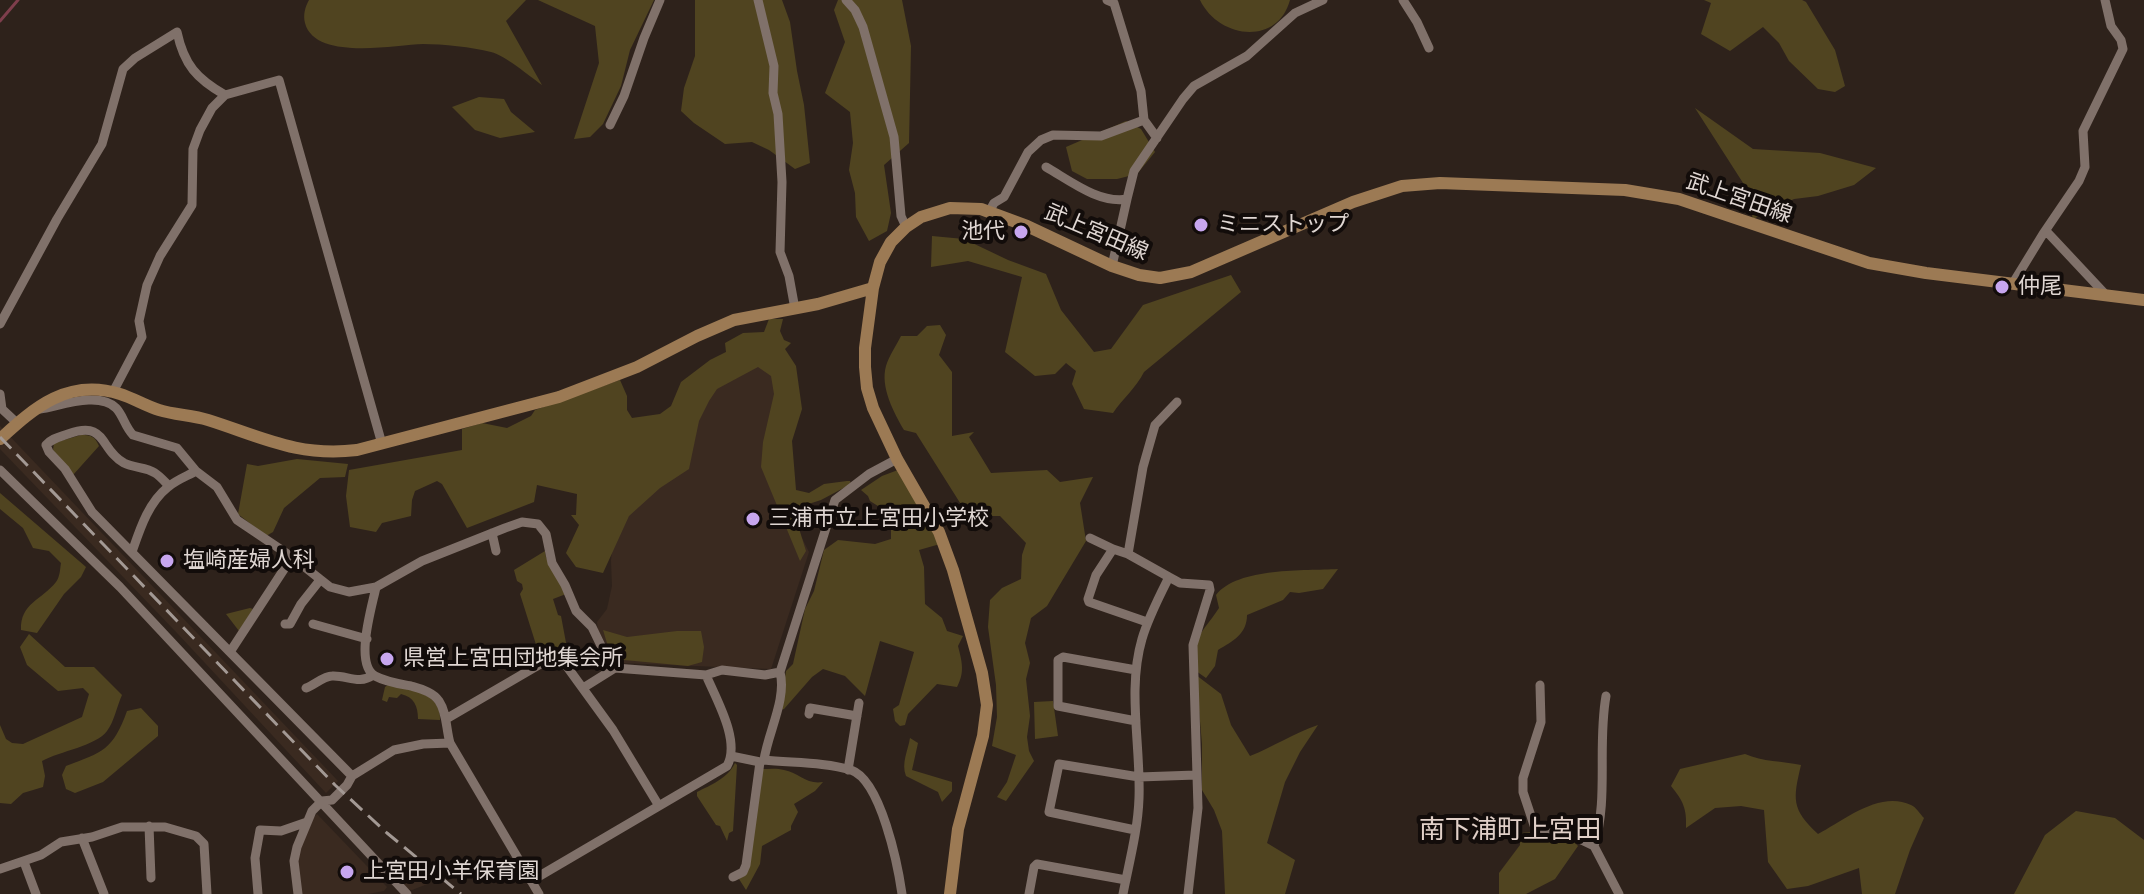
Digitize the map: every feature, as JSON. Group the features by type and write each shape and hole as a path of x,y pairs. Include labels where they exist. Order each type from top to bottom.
{"main road":[{"name":"武上宮田線","path":"950,894 958,829 983,736 987,705 982,673 939,532 897,459 873,408 866,378 865,348 873,288 880,262 891,242 921,217 941,209 972,208 989,212 1027,226 1112,266 1149,277 1181,275 1353,202 1402,186 1440,183 1650,193 1679,199 1869,263 2144,300"},
{"path":"0,439 31,410 48,400 85,390 113,392 158,410 207,420 296,449 357,450 551,400 637,367 734,320 830,302 873,288"}],"street":[{"path":"610,125 660,0"},
{"path":"758,0 774,66 773,93 778,114 782,182 780,252 789,276 795,309"},
{"path":"846,0 863,27 894,137 901,216 906,227"},
{"path":"1107,0 1114,3 1141,91 1144,120 1157,138"},
{"path":"1112,266 1134,171 1183,99 1194,86 1247,56 1295,13 1323,0"},
{"path":"1403,0 1429,48"},
{"path":"2013,283 2085,167 2083,131 2123,49 2111,26 2105,0"},
{"path":"0,324 102,144 123,69 177,32 180,46 193,70 204,83 225,95"},
{"path":"113,392 142,337 139,321 147,285 160,256 192,205 193,149 212,108 225,95 279,80 382,444"},
{"path":"989,212 994,203 1004,197 1028,152 1041,140 1053,135 1101,136 1144,120"},
{"path":"1046,167 1095,194 1116,200 1127,199"},
{"path":"2043,234 2048,233 2107,296"},
{"path":"0,394 2,409 15,425"},
{"path":"31,410 86,400 114,406 133,435 177,448 196,471 217,487 237,520 330,587 349,592 376,587 422,561 522,522 538,524 546,534 552,563 576,611 592,627 615,668"},
{"path":"1128,554 1143,467 1155,425 1177,402"},
{"path":"169,486 152,471 121,461 96,432 77,431 47,442 47,448 65,469 92,512 352,776"},
{"path":"733,877 743,872 746,865 762,761 779,701 780,672 835,500 869,474 897,459"},
{"path":"0,470 88,554 407,894"},
{"path":"132,552 154,501 169,486 196,471"},
{"path":"492,533 496,551"},
{"path":"1090,538 1128,554 1180,583 1209,585 1193,645 1198,808 1188,894"},
{"path":"1113,549 1096,575 1089,602 1147,622"},
{"path":"230,652 292,557"},
{"path":"1123,894 1139,800 1136,670 1147,622 1169,577"},
{"path":"285,624 290,624 320,580"},
{"path":"376,587 364,653 366,666 373,675 435,696 446,719 450,743 539,894"},
{"path":"313,624 367,639"},
{"path":"446,719 554,656 560,657 613,730 659,806"},
{"path":"1136,670 1063,657 1058,660 1057,685 1058,706 1136,721"},
{"path":"583,688 615,668 706,675 722,670 765,675 780,672"},
{"path":"306,688 329,676 358,681 373,675"},
{"path":"531,881 727,766 732,739 706,675"},
{"path":"1540,685 1541,722 1523,778 1523,792 1535,828 1571,835 1594,846 1619,894"},
{"path":"1594,846 1600,826 1606,696"},
{"path":"848,770 859,703"},
{"path":"809,714 810,708 820,705 857,716"},
{"path":"298,894 294,861 312,811 322,801 332,800 352,776 394,750 450,743"},
{"path":"731,756 848,770 865,779 878,802 898,868 902,894"},
{"path":"1135,830 1052,813 1048,809 1059,764 1139,777 1196,775"},
{"path":"258,894 255,858 260,830 281,831 307,822"},
{"path":"149,826 152,878"},
{"path":"0,869 41,855 61,842 100,835 117,828 165,827 200,839 204,844 207,894"},
{"path":"82,838 92,875 104,894"},
{"path":"24,862 36,894"},
{"path":"1029,894 1037,864 1126,880"}],"shaded area":[{"path":"309,0 526,0 506,21 542,85 503,57 483,50 423,44 357,48 324,42 312,35 305,23"},
{"path":"538,0 654,0 630,50 621,86 603,124 590,137 574,139 599,63 595,26"},
{"path":"695,0 782,0 790,22 810,163 795,169 752,142 725,144 681,111 684,88 695,56"},
{"path":"838,0 902,0 911,46 909,143 884,165 891,213 887,231 869,241 856,217 855,193 849,170 853,143 850,112 825,93 845,42 834,10"},
{"path":"1200,0 1290,0 1283,15 1273,25 1261,31 1247,32 1220,23"},
{"path":"1704,0 1806,2 1835,50 1845,86 1835,92 1818,89 1789,61 1779,43 1763,27 1730,51 1701,34 1711,3"},
{"path":"479,97 504,99 511,112 535,132 500,138 475,130 452,107"},
{"path":"1695,108 1753,149 1820,153 1876,168 1854,185 1818,196 1794,199 1753,219 1745,186"},
{"path":"1126,121 1141,129 1155,152 1137,174 1117,179 1087,179 1072,171 1066,147"},
{"path":"932,236 964,239 1046,274 1061,310 1094,352 1111,349 1143,305 1231,275 1241,292 1144,372 1113,413 1084,409 1072,384 1076,371 1066,363 1055,374 1035,376 1005,352 1022,277 968,261 931,267"},
{"path":"769,319 783,319 780,331 784,340 791,343 785,349 796,366 802,409 792,441 796,490 809,493 824,484 850,481 851,484 821,500 793,509 806,551 800,561 761,467 763,442 774,394 771,376 758,367 717,389 699,421 689,469 660,488 629,516 603,573 576,567 566,553 579,525 571,515 576,515 577,494 537,485 534,502 467,528 442,484 437,481 415,491 411,516 382,523 376,532 350,527 346,496 349,470 462,450 462,429 482,423 507,428 531,416 535,410 620,380 632,418 660,414 671,406 681,382 726,352 725,343 743,333 764,332"},
{"path":"940,325 946,335 939,355 952,372 952,436 974,432 969,437 991,473 1047,470 1060,482 1093,477 1080,503 1086,541 1047,606 1031,618 1025,643 1030,663 1026,679 1030,716 1027,737 1034,761 1006,801 997,797 1007,782 1016,755 992,746 997,717 988,627 990,600 1002,588 1021,579 1026,543 1000,516 985,516 981,506 962,506 916,433 904,430 886,391 887,362 901,336 917,336 927,326"},
{"path":"760,358 779,387 766,436 795,524 809,552 771,669 621,663 612,656 597,622 607,609 612,586 614,532 677,412"},
{"path":"0,426 338,781 326,793 0,449"},
{"path":"81,435 93,437 99,446 73,475 53,450 54,443"},
{"path":"297,459 348,464 345,477 320,478 284,508 273,532 266,536 238,514 247,464 258,466"},
{"path":"898,470 940,544 919,550 924,567 925,604 942,618 947,631 963,636 958,646 962,662 960,682 957,687 937,684 908,714 905,725 900,726 895,721 893,709 899,705 914,652 880,641 865,696 845,676 823,669 780,710 786,671 793,664 805,609 814,591 824,550 838,540 875,544 891,539 887,508 870,501 861,490"},
{"path":"0,493 86,567 37,633 21,630 24,614 56,582 61,563 49,551 33,548 23,528 0,509"},
{"path":"545,551 566,594 553,599 561,616 567,648 549,647 541,655 520,594 522,584 517,581 514,570"},
{"path":"1338,569 1323,589 1290,592 1283,600 1247,615 1242,632 1218,650 1215,666 1206,678 1196,671 1197,642 1219,608 1216,595 1226,586 1240,579 1273,572"},
{"path":"253,609 239,631 226,614"},
{"path":"603,630 627,637 701,631 704,647 702,662 688,666 624,660 612,652"},
{"path":"29,634 65,667 94,667 122,695 112,723 102,736 42,761 45,776 43,787 23,793 11,804 0,803 0,725 6,739 23,744 82,717 89,694 83,688 58,691 27,665 20,647"},
{"path":"1196,675 1221,694 1231,725 1250,756 1318,725 1285,782 1267,843 1295,860 1285,894 1225,894 1222,831 1202,790"},
{"path":"389,684 430,698 436,703 440,720 418,719 414,703 405,695 389,697 387,702 382,700 385,687"},
{"path":"1053,701 1058,736 1035,739 1034,702"},
{"path":"141,708 158,726 158,736 103,782 75,793 66,789 62,775 66,766 105,748 117,734 127,711"},
{"path":"910,738 918,743 912,770 952,782 952,791 942,802 938,792 906,776 905,762"},
{"path":"1745,754 1801,765 1796,803 1818,834 1875,804 1899,801 1915,807 1924,818 1895,894 1862,894 1859,868 1808,886 1787,889 1768,862 1764,810 1741,806 1715,808 1686,828 1683,805 1671,786 1680,769"},
{"path":"735,763 733,831 729,833 727,841 697,792 724,777"},
{"path":"762,769 781,769 812,782 823,782 794,804 798,812 791,830 762,846 760,864 746,890 739,879"},
{"path":"2076,811 2115,818 2144,840 2144,894 2014,894 2045,835"},
{"path":"317,814 387,887 384,891 368,894 300,894 297,879 299,851 309,822"},
{"path":"1563,830 1578,846 1555,879 1526,894 1499,894 1499,873 1520,845 1520,833"},
{"path":"399,856 430,883 407,889 387,866"}],"waterway":[{"path":"0,21 18,0"}],"railway":[{"path":"0,437 335,785 461,894"}],"place":[{"name":"ミニストップ","path":"1201,225"},
{"name":"池代","path":"1021,232"},
{"name":"仲尾","path":"2002,287"},
{"name":"三浦市立上宮田小学校","path":"753,519"},
{"name":"塩崎産婦人科","path":"167,561"},
{"name":"県営上宮田団地集会所","path":"387,659"},
{"name":"上宮田小羊保育園","path":"347,872"}],"district":[{"name":"南下浦町上宮田","path":"1510,831"}]}
